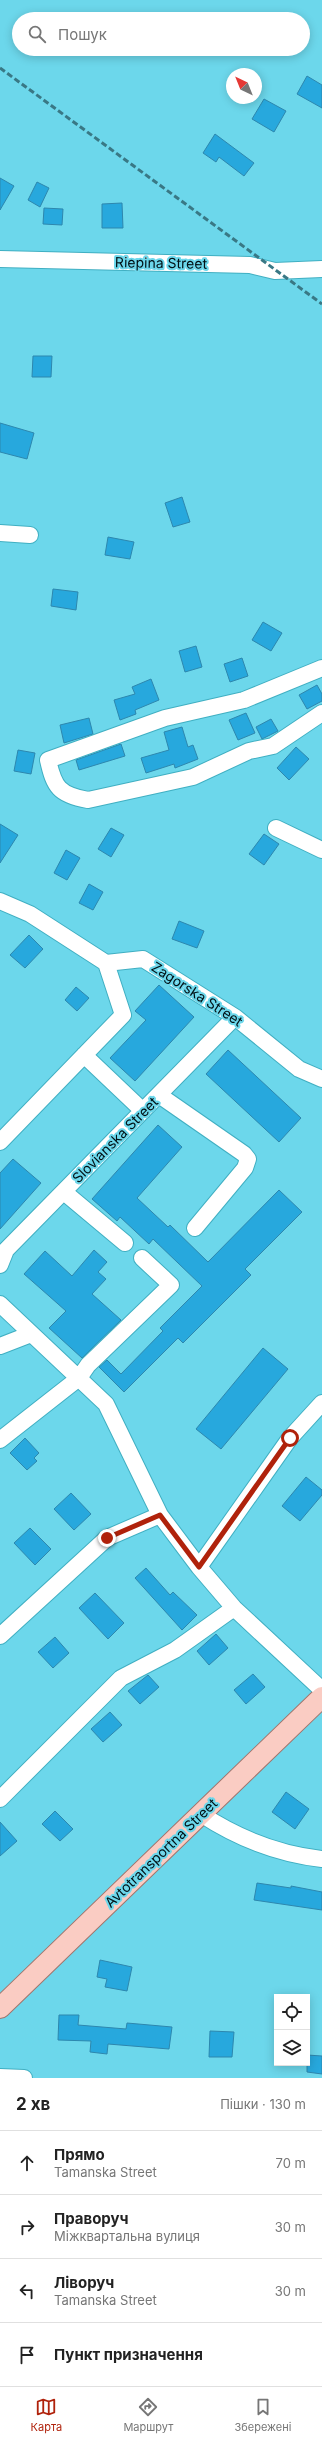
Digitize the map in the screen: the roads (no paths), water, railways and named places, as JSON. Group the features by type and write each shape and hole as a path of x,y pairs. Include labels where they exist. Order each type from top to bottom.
{"main road":[{"name":"Avtotransportna Street","path":"0,2008 322,1697"}],"street":[{"name":"Riepina Street","path":"0,259 250,265 275,271 322,269"},
{"path":"0,534 30,535"},
{"path":"322,668 244,700 165,718 48,760 53,782 70,797 88,800 193,777 249,751 273,746 322,713"},
{"path":"276,828 322,850"},
{"path":"0,901 30,914 106,963 123,1015 0,1142"},
{"name":"Zagorska Street","path":"106,963 143,959 236,1017 299,1069 322,1079"},
{"name":"Slovianska Street","path":"0,1265 6,1250 236,1017"},
{"path":"84,1055 143,1111"},
{"path":"159,1095 244,1154 248,1159 245,1168 195,1228"},
{"path":"64,1192 125,1243"},
{"path":"0,1440 79,1378 88,1365 171,1285 142,1258"},
{"path":"0,1304 106,1404 160,1515 199,1567 234,1608 322,1690"},
{"path":"0,1346 32,1334"},
{"path":"199,1567 290,1438 322,1402"},
{"path":"0,1636 107,1538 160,1515"},
{"path":"0,1799 121,1678 175,1650 234,1608"},
{"path":"201,1814 227,1832 260,1846 301,1857 322,1859"},
{"path":"0,2077 24,2078"}],"railway":[{"path":"0,68 322,304"}]}
